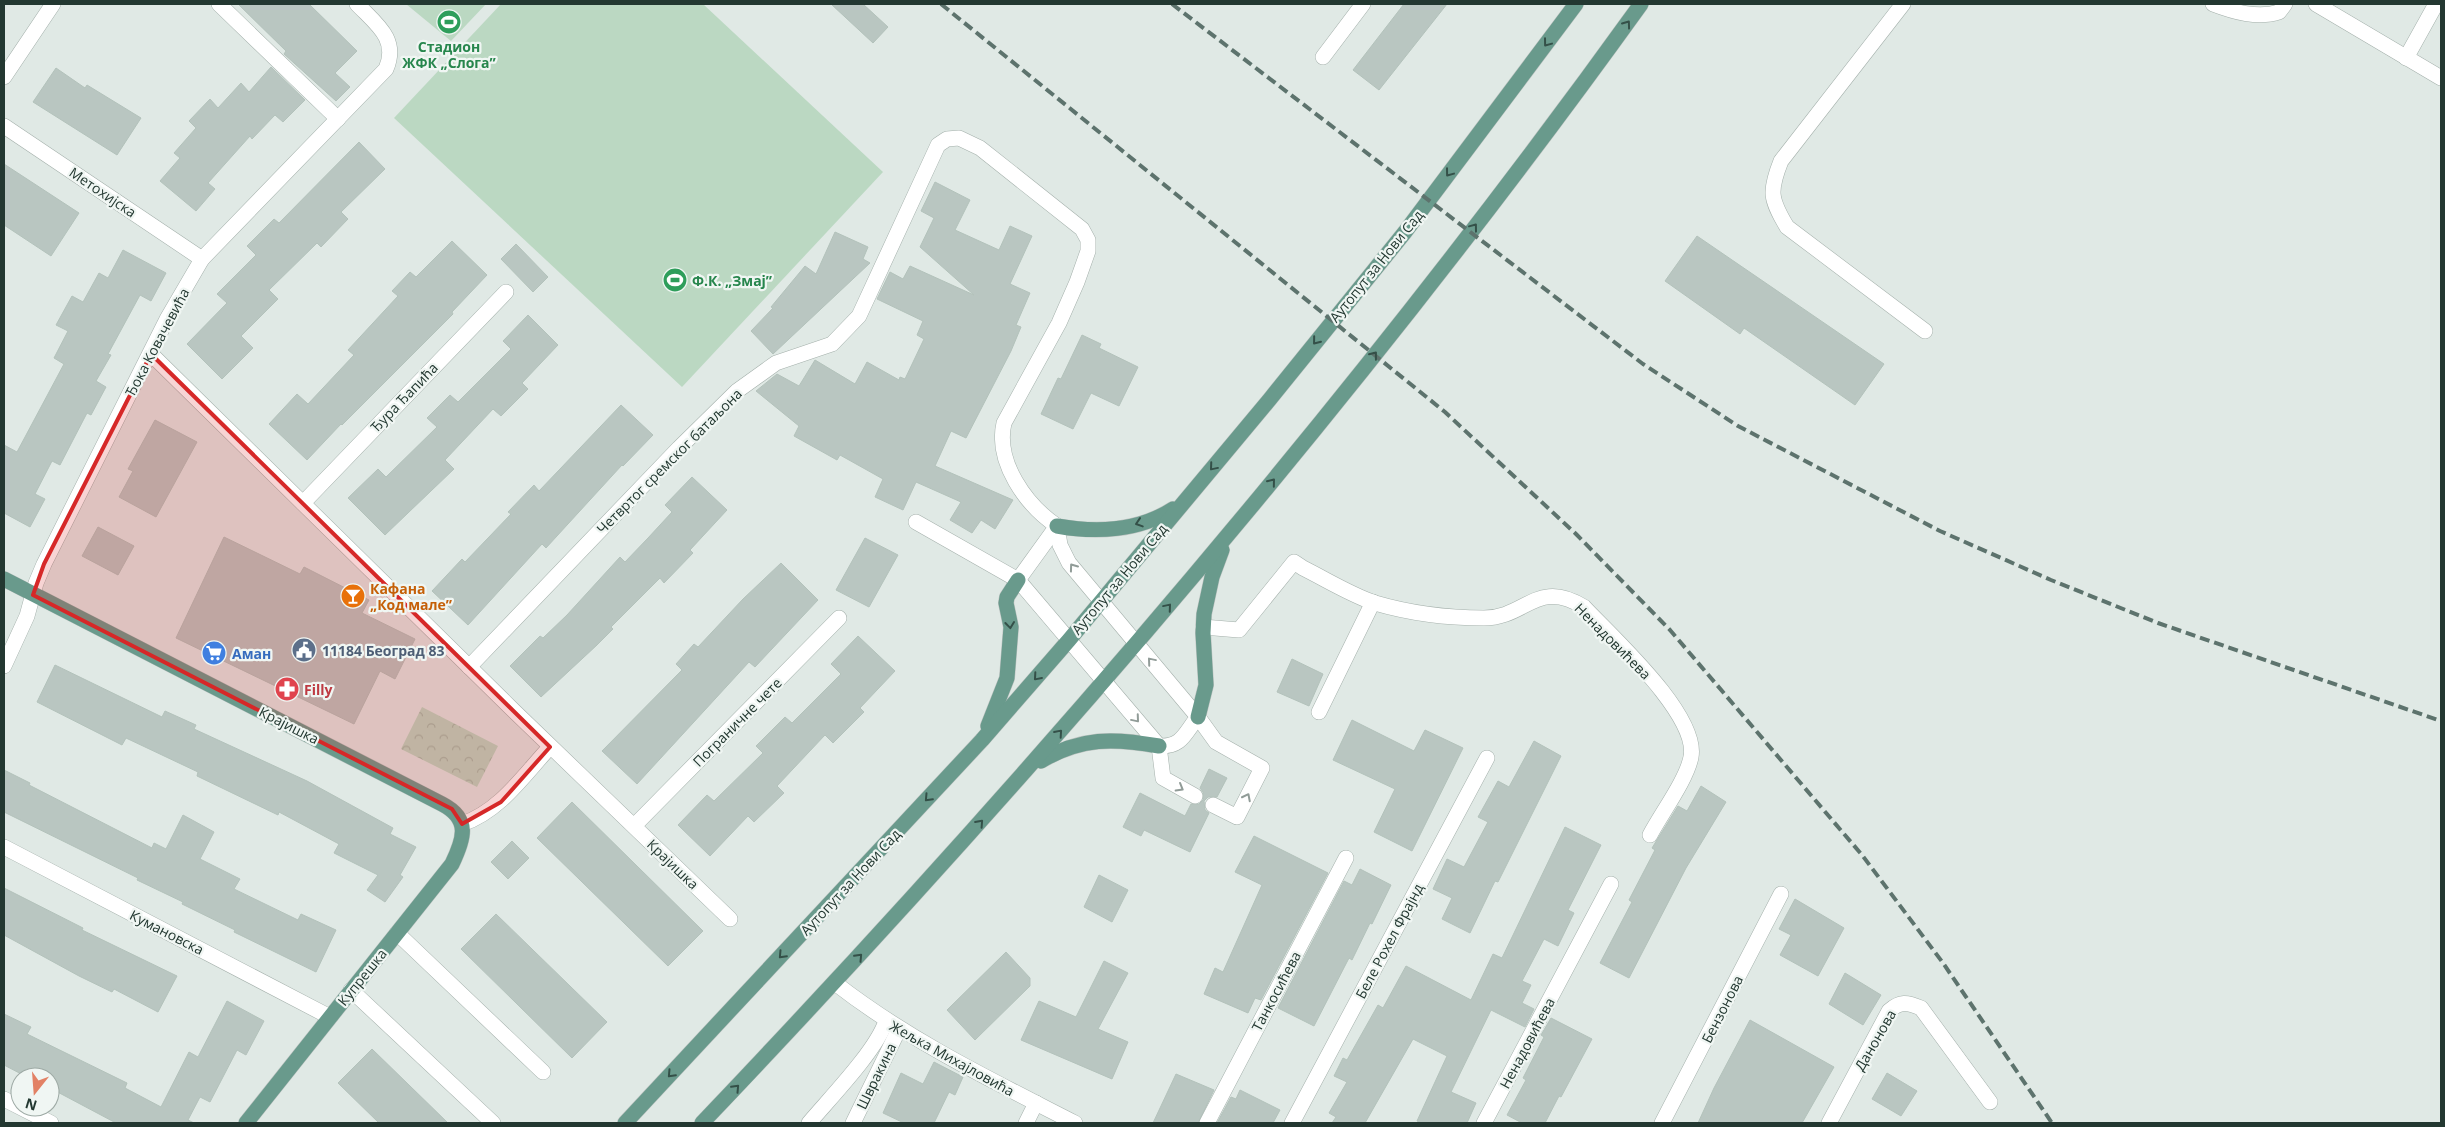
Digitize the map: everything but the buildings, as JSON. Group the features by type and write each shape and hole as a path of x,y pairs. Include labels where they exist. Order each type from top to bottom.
{"main road":[{"name":"Аутопут за Нови Сад","path":"625,1123 982,740 1069,640 1405,232 1576,4"},
{"path":"702,1123 835,983 1028,770 1226,539 1445,265 1641,4"},
{"path":"1057,526 1077,530 1123,529 1163,516 1183,503"},
{"path":"1198,717 1206,685 1203,628 1212,577 1226,539"},
{"name":"Крајишка","path":"4,579 452,809 462,824"},
{"path":"982,740 1007,678 1011,627 1006,603 1007,597 1018,580"},
{"path":"1028,770 1057,752 1084,743 1107,739 1159,746"},
{"name":"Купрешка","path":"246,1123 452,864 463,836 462,824"}],"street":[{"path":"4,77 53,4"},
{"path":"219,4 338,119"},
{"name":"Ђока Ковачевића","path":"4,666 22,628 44,564 167,319 202,259 386,69 391,58 390,44 382,31 357,4"},
{"path":"1323,57 1363,4"},
{"path":"1903,4 1782,161 1773,180 1773,204 1787,227 1925,331"},
{"path":"2213,4 2228,10 2260,16 2280,12 2285,4"},
{"path":"2316,4 2441,78"},
{"path":"2406,58 2436,4"},
{"name":"Метохијска","path":"4,126 202,259"},
{"name":"Четвртог сремског батаљона","path":"469,667 679,448 737,391 768,367 832,344 839,339 859,316 938,145 947,139 959,138 980,148 1082,229 1088,240 1088,251 1059,323 1004,423 1001,436 1011,472 1026,496 1044,517 1057,526"},
{"name":"Ђура Ђапића","path":"303,503 506,292"},
{"name":"Крајишка","path":"151,354 550,747 730,919"},
{"path":"916,522 1018,580 1159,746 1163,778 1195,796"},
{"path":"1018,580 1057,526"},
{"path":"1057,526 1060,545 1069,563 1100,603 1198,717 1216,742 1262,768 1237,817 1213,805"},
{"name":"Ненадовићева","path":"1203,628 1239,630 1294,562 1373,602 1439,615 1499,617 1526,603 1552,596 1570,599 1584,607 1661,689 1674,706 1691,740 1691,756 1686,771 1650,835"},
{"path":"1320,712 1373,602"},
{"name":"Пограничне чете","path":"634,826 839,618"},
{"path":"1159,746 1170,746 1182,740 1198,717"},
{"path":"462,824 478,818 501,802 550,747"},
{"name":"Беле Рохел Фрајнд","path":"1292,1123 1487,758"},
{"name":"Кумановска","path":"4,847 330,1017"},
{"name":"Танкосићева","path":"1207,1123 1346,858"},
{"name":"Ненадовићева","path":"1484,1123 1612,884"},
{"name":"Бензонова","path":"1662,1123 1781,894"},
{"path":"397,933 542,1072"},
{"name":"Жељка Михајловића","path":"835,983 899,1029 1075,1123"},
{"path":"352,990 493,1123"},
{"name":"Данонова","path":"1829,1123 1889,1011 1898,1003 1908,1002 1921,1008 1990,1102"},
{"path":"809,1123 866,1054 883,1031 886,1021"},
{"name":"Швракина","path":"852,1123 899,1029"},
{"path":"4,1099 51,1123"},
{"path":"1026,1123 1036,1103"}],"highlighted area":[{"path":"151,354 550,747 501,802 462,824 452,809 33,595 44,564"}],"green space":[{"name":"Стадион ЖФК „Слога”","path":"406,4 486,4 451,41"},
{"name":"Ф.К. „Змај”","path":"501,4 703,4 883,172 682,387 394,118"},
{"path":"422,707 498,746 477,787 401,749"}],"railway":[{"path":"941,4 1445,412 1576,534 1670,630 1862,855 1943,963 2052,1123"},
{"path":"1172,4 1643,364 1738,426 1940,531 2051,580 2158,623 2441,721"}],"place":[{"name":"Стадион ЖФК „Слога”","path":"449,22"},
{"name":"Ф.К. „Змај”","path":"675,280"},
{"name":"Кафана „Код мале”","path":"353,596"},
{"name":"11184 Београд 83","path":"304,650"},
{"name":"Аман","path":"214,653"},
{"name":"Filly","path":"287,689"}]}
